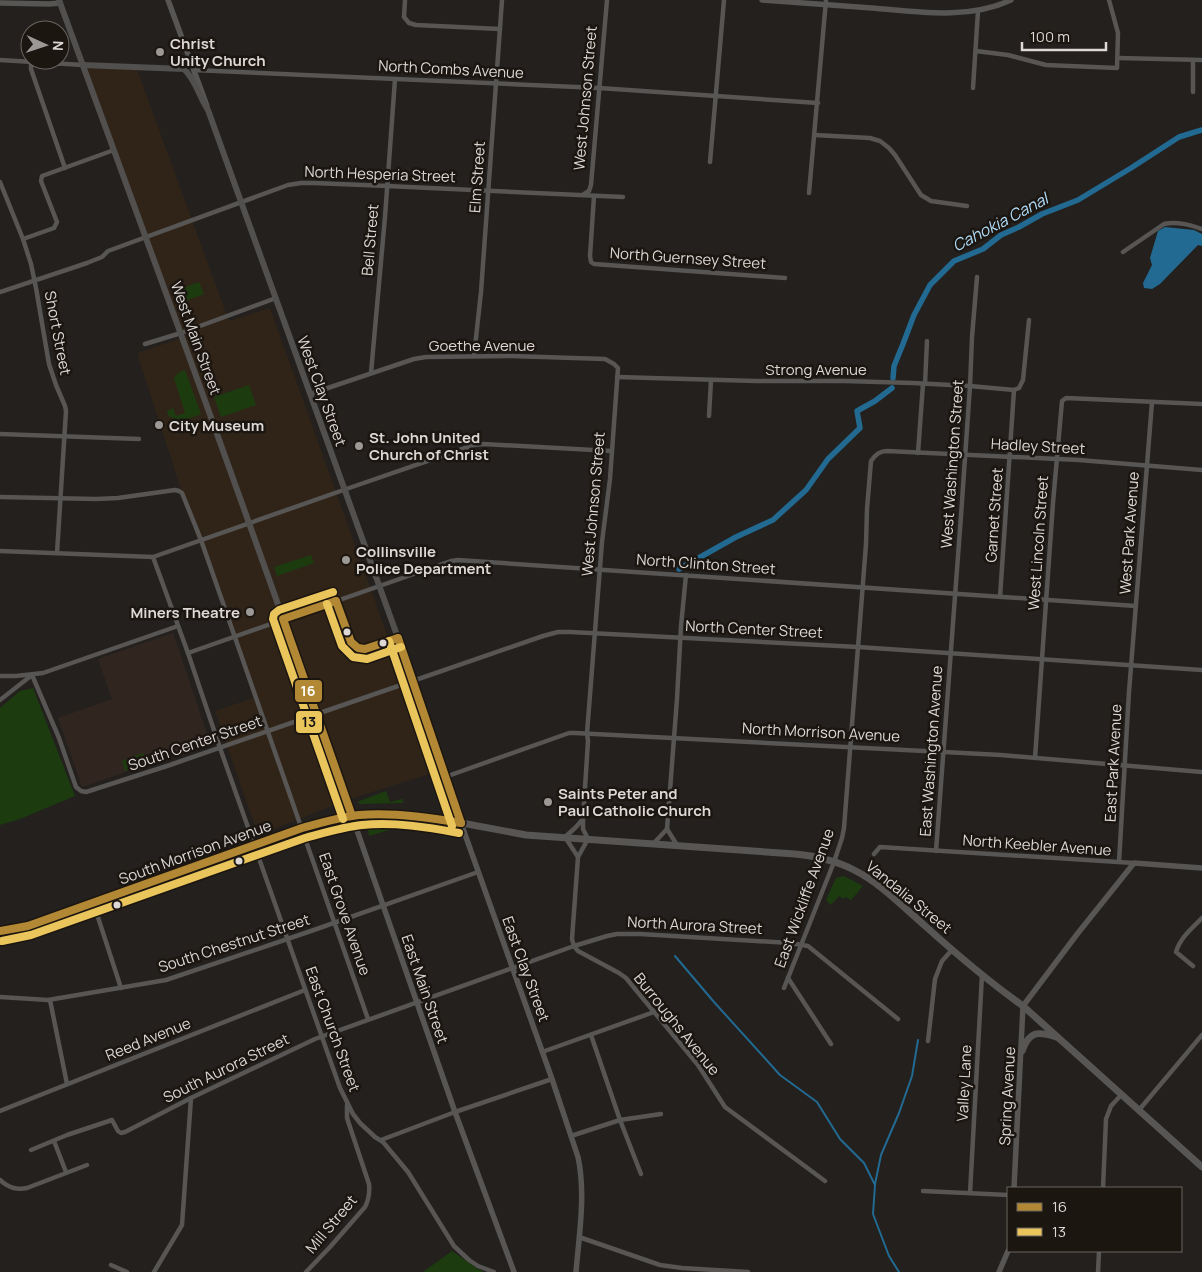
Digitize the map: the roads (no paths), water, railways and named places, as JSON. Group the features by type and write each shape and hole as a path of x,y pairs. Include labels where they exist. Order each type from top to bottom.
{"main road":[{"name":"West Main Street","path":"59,2 181,332 316,714"},
{"name":"North Combs Avenue","path":"83,65 184,69"},
{"name":"West Clay Street","path":"184,69 194,82 208,110 412,680"},
{"name":"East Clay Street","path":"412,680 461,823"},
{"name":"East Main Street","path":"316,714 352,816"},
{"name":"South Morrison Avenue","path":"0,931 28,926 302,828 352,816 398,814 461,823"},
{"name":"Vandalia Street","path":"461,823 526,835 795,854 822,858 852,868 872,881 952,950 1024,1006 1202,1166"},
{"path":"1022,1051 1025,1042 1031,1036 1048,1034 1058,1037"}],"street":[{"name":"West Clay Street","path":"168,0 208,110"},
{"path":"405,0 404,17 409,23 416,25 500,29"},
{"name":"Elm Street","path":"474,356 481,292 502,0"},
{"name":"West Johnson Street","path":"583,195 589,191 591,185 607,0"},
{"path":"710,162 724,0"},
{"path":"764,0 826,2 918,12 957,13 989,9 1011,0"},
{"path":"976,51 1008,54 1046,65 1117,68 1118,28 1110,0"},
{"path":"0,3 49,4 59,2"},
{"path":"810,193 826,2"},
{"path":"973,88 978,11"},
{"path":"1118,58 1202,60"},
{"path":"0,60 20,61"},
{"path":"1193,60 1193,92"},
{"path":"70,64 83,65"},
{"name":"North Combs Avenue","path":"184,69 599,88 818,103"},
{"path":"31,70 65,168"},
{"name":"Bell Street","path":"371,373 395,79"},
{"path":"815,135 869,138 880,141 895,155 921,195 931,201 967,206"},
{"path":"23,239 56,226 41,178 42,176 114,150"},
{"name":"Short Street","path":"0,182 23,239 35,280 49,364 66,411 57,553"},
{"name":"North Hesperia Street","path":"0,292 87,263 102,257 108,251 288,185 301,183 314,182 623,197"},
{"name":"North Guernsey Street","path":"594,196 590,256 591,262 597,265 785,278"},
{"path":"1123,252 1164,224 1181,224 1202,229"},
{"name":"West Washington Street","path":"950,653 977,277"},
{"path":"145,344 276,298"},
{"name":"Garnet Street","path":"1000,597 1014,390 1019,388 1023,380 1029,320"},
{"path":"918,453 927,341"},
{"name":"Goethe Avenue","path":"310,394 414,359 426,357 511,356 605,360 618,368 617,377"},
{"name":"West Johnson Street","path":"582,819 587,733 603,531 610,479 617,377"},
{"name":"Strong Avenue","path":"617,377 924,384 1014,390"},
{"path":"709,416 711,380"},
{"name":"West Lincoln Street","path":"1035,758 1062,401 1066,398 1152,402"},
{"path":"1152,402 1202,404"},
{"name":"West Park Avenue","path":"1132,666 1152,402"},
{"path":"0,434 139,439"},
{"path":"0,551 153,557 474,445 611,451"},
{"name":"Hadley Street","path":"874,456 883,451 1057,459 1202,470"},
{"name":"East Wickliffe Avenue","path":"784,988 840,847 844,828 871,460 874,456"},
{"name":"East Grove Avenue","path":"61,498 118,498 171,491 182,493 201,540 368,1019"},
{"path":"0,497 61,498"},
{"name":"East Church Street","path":"153,557 340,1088 353,1114 360,1123 380,1140 408,1172 454,1246 478,1266 494,1272"},
{"name":"North Clinton Street","path":"188,653 451,560 1136,606"},
{"path":"676,845 667,829 686,575"},
{"path":"0,676 43,673 178,626"},
{"name":"North Center Street","path":"316,714 548,634 570,632 858,647 1202,670"},
{"name":"East Washington Avenue","path":"936,851 950,653"},
{"name":"East Park Avenue","path":"1119,862 1132,666"},
{"path":"0,700 32,675"},
{"name":"South Center Street","path":"32,675 59,738 76,787 80,791 86,792 268,732 316,714"},
{"name":"North Morrison Avenue","path":"444,777 569,733 851,746 1035,758 1202,772"},
{"name":"East Main Street","path":"352,816 455,1112 514,1272"},
{"path":"578,857 565,837 582,819"},
{"path":"574,946 572,939 578,857 588,839 583,829 582,819"},
{"name":"East Clay Street","path":"461,823 552,1078 578,1157 582,1178 576,1272"},
{"path":"654,843 667,829"},
{"name":"North Keebler Avenue","path":"874,854 880,847 1202,868"},
{"path":"1024,1006 1078,933 1134,863"},
{"name":"South Chestnut Street","path":"0,996 50,1000 166,980 334,924 478,872"},
{"path":"93,902 122,988"},
{"path":"1193,966 1176,952 1178,946 1202,918"},
{"name":"North Aurora Street","path":"417,1002 607,936 627,934 802,944"},
{"path":"802,944 812,949 898,1019"},
{"name":"Burroughs Avenue","path":"574,946 626,978 698,1065 727,1110 825,1180"},
{"path":"928,1041 935,979 942,962 952,950"},
{"name":"Valley Lane","path":"970,1193 982,974"},
{"name":"East Wickliffe Avenue","path":"788,978 832,1044"},
{"name":"Reed Avenue","path":"0,1111 305,990"},
{"path":"50,1000 67,1084"},
{"name":"South Aurora Street","path":"30,1150 112,1120 118,1131 121,1133 125,1132 191,1098 321,1036 417,1002"},
{"name":"Spring Avenue","path":"1014,1187 1024,1006"},
{"path":"542,1052 654,1012"},
{"path":"591,1035 641,1174"},
{"path":"1139,1110 1202,1035"},
{"path":"380,1140 552,1078"},
{"path":"1103,1187 1106,1119 1111,1107 1122,1094"},
{"path":"154,1272 182,1226 191,1098"},
{"name":"Mill Street","path":"306,1272 365,1207 370,1192 347,1118 348,1103"},
{"path":"571,1136 620,1120 661,1114"},
{"path":"54,1141 66,1172"},
{"path":"0,1180 10,1188 27,1188 87,1165"},
{"path":"923,1191 1007,1196"},
{"path":"579,1237 668,1269 748,1272"},
{"path":"999,1272 1008,1252"},
{"path":"1098,1272 1100,1252"},
{"path":"110,1265 127,1272"}],"water":[{"path":"1165,227 1194,230 1202,234 1202,246 1198,245 1160,284 1152,289 1144,288 1143,283 1152,265 1150,258 1158,231"}],"waterway":[{"name":"Cahokia Canal","path":"893,378 894,366 914,315 930,285 954,261 983,249 1001,235 1042,214 1078,200 1179,137 1202,130"},
{"name":"Cahokia Canal","path":"679,569 736,537 773,520 806,490 828,459 860,428 857,411 875,401 892,388"},
{"path":"675,956 780,1075 817,1102 840,1139 864,1163 875,1185 873,1214 889,1256 899,1272"},
{"path":"875,1184 881,1155 912,1076 918,1040"}],"place":[{"name":"Christ Unity Church","path":"160,52"},
{"name":"City Museum","path":"159,425"},
{"name":"St. John United Church of Christ","path":"359,446"},
{"name":"Collinsville Police Department","path":"346,560"},
{"name":"Miners Theatre","path":"250,612"},
{"name":"Saints Peter and Paul Catholic Church","path":"548,802"}]}
